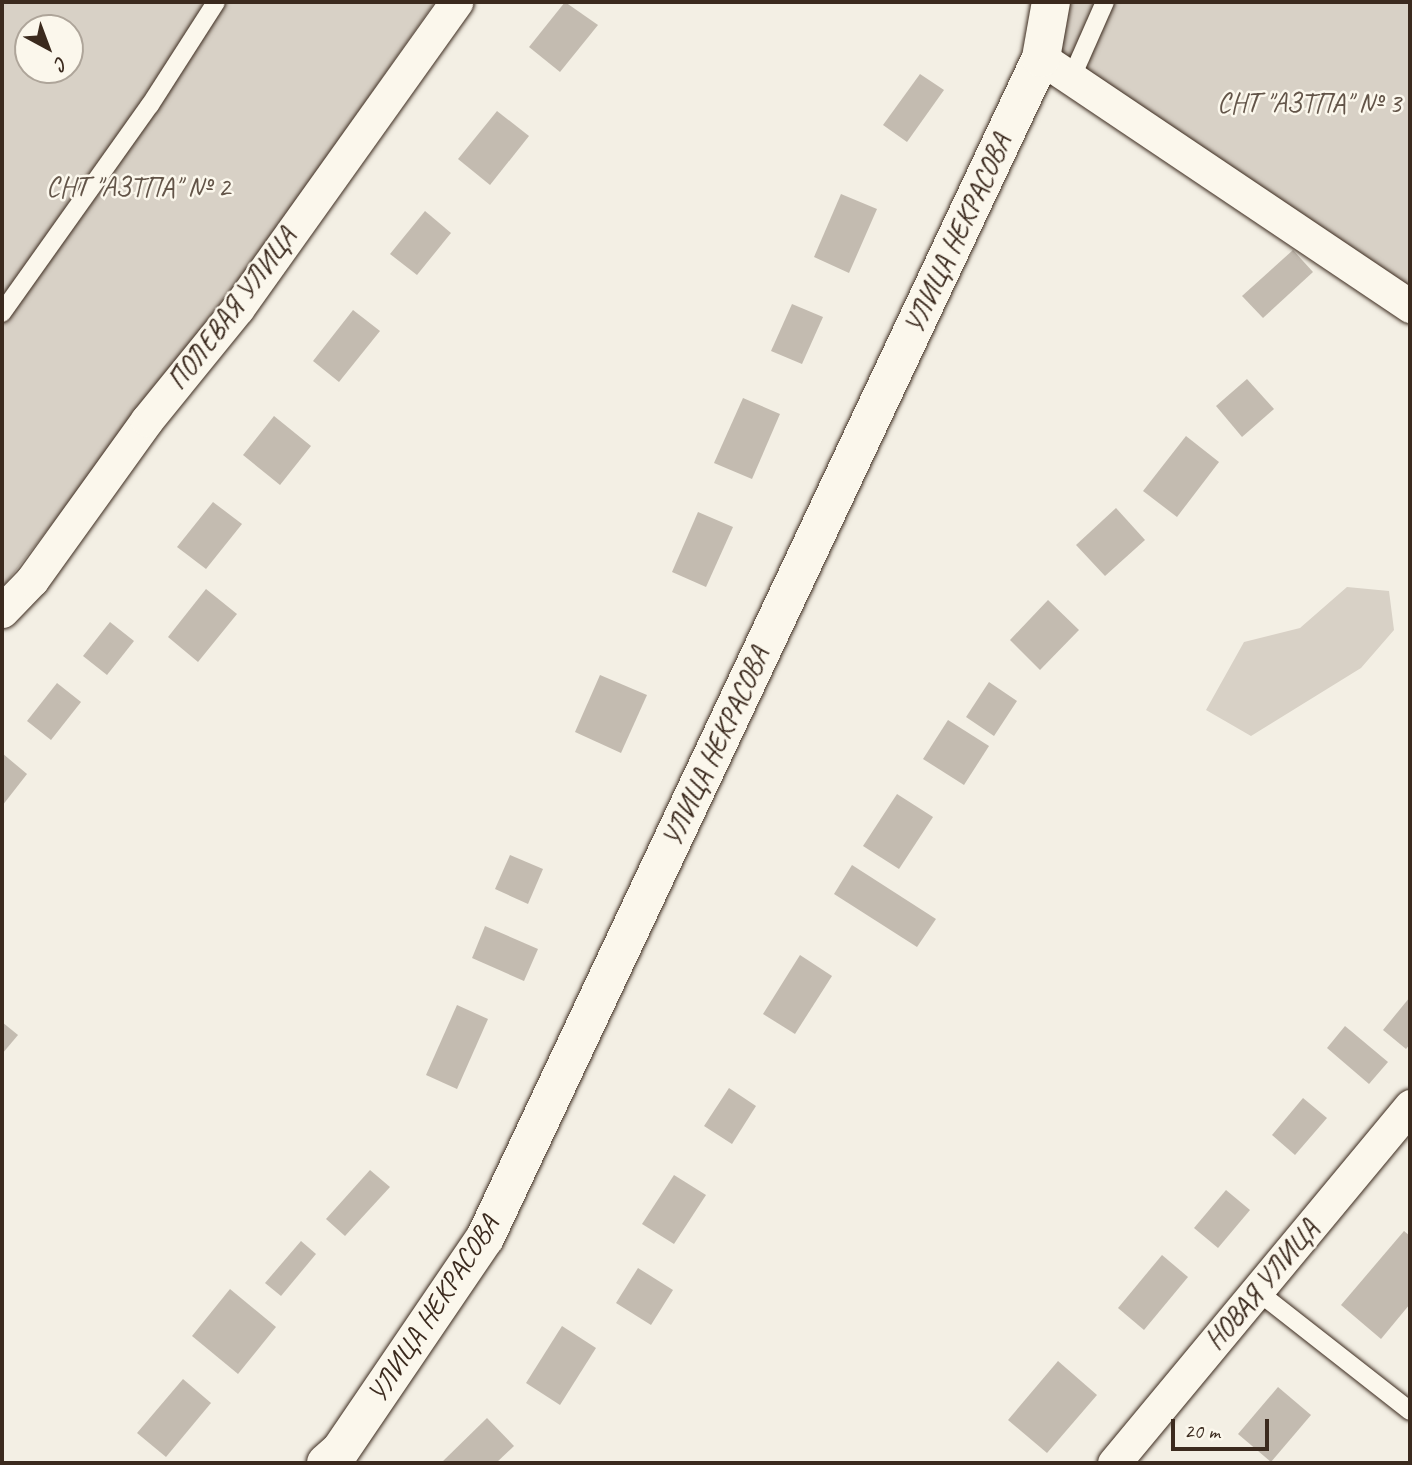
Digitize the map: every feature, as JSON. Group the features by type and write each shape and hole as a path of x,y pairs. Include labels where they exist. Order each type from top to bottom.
{"main road":[{"name":"УЛИЦА НЕКРАСОВА","path":"326,1463 340,1451 485,1238 1056,69 1051,2"}],"street":[{"name":"ПОЛЕВАЯ УЛИЦА","path":"2,611 32,580 148,420 238,308 456,2"},
{"path":"1056,69 1410,306"},
{"name":"НОВАЯ УЛИЦА","path":"1114,1463 1410,1106"}],"lane":[{"path":"2,313 150,105 216,2"},
{"path":"1056,69 1105,2"},
{"path":"1257,1291 1410,1411"}],"green space":[{"name":"СНТ \"АЗТПА\" № 2","path":"2,2 435,2 222,306 2,588"},
{"name":"СНТ \"АЗТПА\" № 3","path":"1068,2 1410,2 1410,290 1059,57"},
{"path":"1347,587 1389,591 1394,630 1361,668 1251,736 1206,710 1244,642 1300,628"}],"building":[{"path":"565,2 598,25 560,72 529,47"},
{"path":"920,74 944,90 907,142 883,125"},
{"path":"497,111 529,136 490,185 458,159"},
{"path":"841,194 877,209 849,273 814,257"},
{"path":"425,211 451,233 417,275 390,254"},
{"path":"1293,250 1313,272 1263,318 1242,296"},
{"path":"792,304 823,317 802,364 771,351"},
{"path":"353,310 380,331 339,382 313,361"},
{"path":"1247,379 1274,409 1242,437 1216,406"},
{"path":"743,398 780,414 752,479 714,463"},
{"path":"274,416 311,446 280,485 243,455"},
{"path":"1186,436 1219,462 1177,517 1143,491"},
{"path":"213,502 242,524 206,569 177,547"},
{"path":"1116,508 1145,540 1105,576 1076,545"},
{"path":"698,512 733,527 706,587 672,572"},
{"path":"206,589 237,614 198,662 168,637"},
{"path":"1048,600 1079,630 1040,670 1010,640"},
{"path":"110,622 134,641 107,675 83,656"},
{"path":"600,675 647,695 621,753 575,732"},
{"path":"989,682 1017,701 994,736 966,717"},
{"path":"57,683 81,702 51,740 27,721"},
{"path":"948,720 989,746 964,785 923,759"},
{"path":"2,753 27,774 2,806"},
{"path":"897,794 933,817 899,869 863,846"},
{"path":"510,855 543,869 528,904 495,889"},
{"path":"852,865 936,919 917,947 834,894"},
{"path":"485,926 538,949 524,981 472,958"},
{"path":"800,955 832,976 795,1034 763,1014"},
{"path":"1410,997 1410,1044 1406,1049 1383,1030"},
{"path":"457,1005 488,1019 457,1089 426,1075"},
{"path":"2,1022 18,1035 2,1054"},
{"path":"1345,1026 1388,1062 1369,1084 1327,1048"},
{"path":"729,1088 756,1106 732,1144 704,1126"},
{"path":"1303,1098 1327,1118 1295,1155 1272,1135"},
{"path":"370,1170 390,1187 345,1236 326,1219"},
{"path":"674,1175 706,1195 674,1244 642,1224"},
{"path":"1226,1190 1250,1210 1218,1248 1194,1228"},
{"path":"1404,1231 1410,1236 1410,1304 1381,1339 1341,1305"},
{"path":"301,1241 316,1254 281,1296 265,1283"},
{"path":"1162,1255 1188,1277 1144,1330 1118,1308"},
{"path":"638,1268 673,1290 651,1325 616,1303"},
{"path":"230,1289 276,1327 238,1374 192,1336"},
{"path":"562,1326 596,1348 560,1405 526,1383"},
{"path":"1058,1361 1097,1395 1047,1453 1008,1420"},
{"path":"183,1379 211,1403 166,1457 137,1433"},
{"path":"1278,1387 1311,1415 1271,1462 1238,1434"},
{"path":"487,1418 514,1446 496,1463 441,1463"}]}
